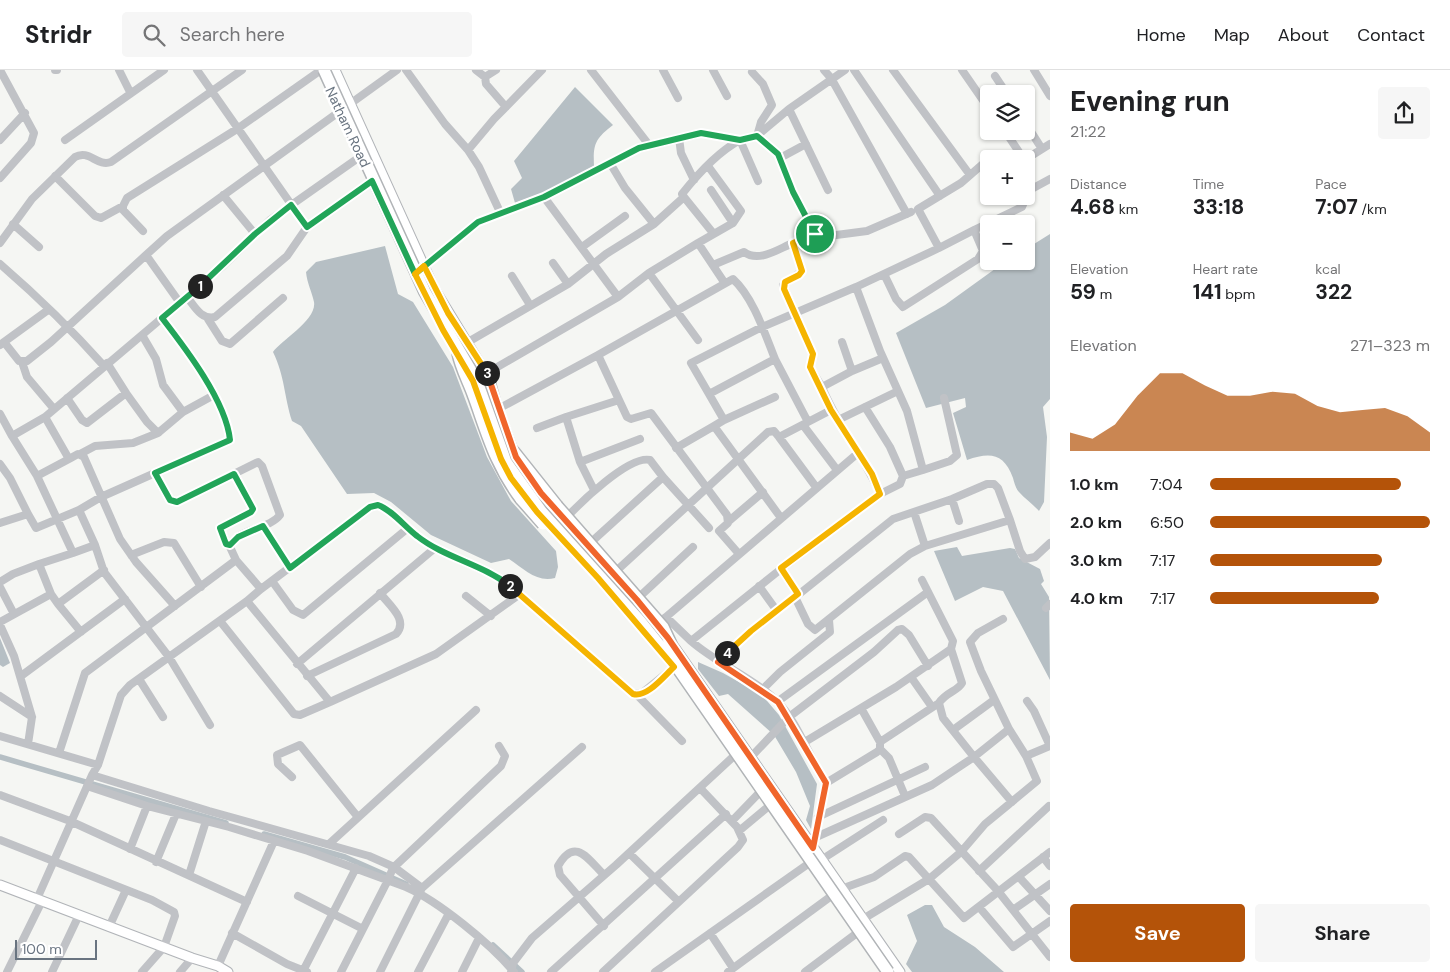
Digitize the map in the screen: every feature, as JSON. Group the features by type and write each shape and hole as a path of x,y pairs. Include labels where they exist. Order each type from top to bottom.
{"highway":[{"path":"322,70 425,292 477,380 506,462 541,511 640,621 677,667 886,972"},
{"path":"333,70 439,306 478,371 510,455 532,488 629,597 676,655 895,972"},
{"path":"458,353 460,368 469,384 504,476 521,499 574,559 592,568"},
{"path":"514,452 557,506 663,627 676,655"}],"main road":[{"name":"Natham Road","path":"322,70 424,293 473,381 501,459 511,478 537,512 598,578 674,667 830,896 886,972"},
{"name":"Natham Road","path":"333,70 424,266 448,313 487,373 514,452 541,493 614,573 657,624 814,843 821,860 900,972"},
{"path":"1,887 218,966 228,972"}],"street":[{"path":"0,70 3,81 32,126 34,138 0,178"},
{"path":"119,70 130,92"},
{"path":"65,140 130,92 164,70"},
{"path":"197,70 307,227"},
{"path":"2,238 32,199 80,154 87,154 102,163 111,162 242,70"},
{"path":"56,176 95,216 101,218 107,216 123,206 128,198 237,129 322,70"},
{"path":"22,362 32,357 68,326 167,236 396,70"},
{"path":"406,70 468,150 486,180 500,212"},
{"path":"476,70 485,77 486,84 506,107"},
{"path":"485,77 496,70"},
{"path":"468,150 542,70"},
{"path":"663,70 678,98"},
{"path":"713,70 727,96"},
{"path":"824,70 831,78 908,214"},
{"path":"713,234 682,194 731,145 740,140 757,136 789,109 845,70"},
{"path":"854,70 940,196"},
{"path":"893,70 970,175"},
{"path":"962,70 980,96"},
{"path":"1034,70 1050,96"},
{"path":"594,71 649,146"},
{"path":"753,71 763,84 772,105 765,115 757,136"},
{"path":"995,76 1001,85"},
{"path":"789,109 828,190"},
{"path":"0,140 25,113"},
{"path":"415,274 478,222 500,212 544,197 639,148 701,133 740,140"},
{"path":"757,136 780,158 793,192 816,237 868,231 908,214 940,196 980,166"},
{"path":"679,138 681,153 694,180"},
{"path":"1035,138 1042,149"},
{"path":"740,140 758,181"},
{"path":"780,158 806,144"},
{"path":"1035,154 1050,144"},
{"path":"12,436 45,417 223,266 255,234 291,205 361,156"},
{"path":"610,163 625,188 654,224"},
{"path":"487,373 618,297 649,273 733,223 741,211 708,166"},
{"path":"1035,187 1050,179"},
{"path":"208,319 215,317 287,256 307,227 372,181"},
{"path":"711,190 733,223"},
{"path":"223,195 255,234"},
{"path":"544,197 618,297"},
{"path":"468,342 568,284 593,264 654,224 684,197"},
{"path":"724,420 692,363 762,327 884,274 1024,205"},
{"path":"123,206 126,214 143,231"},
{"path":"918,209 939,248"},
{"path":"582,247 625,216"},
{"path":"13,224 39,247"},
{"path":"884,274 896,299 903,307 978,259 983,251 974,230"},
{"path":"713,265 744,252 753,257 761,256 815,234"},
{"path":"698,243 724,282"},
{"path":"793,243 802,271 783,285 813,354 810,367 822,387 831,410 872,474 880,494"},
{"path":"146,255 180,303"},
{"path":"553,263 568,284"},
{"path":"0,264 48,310 68,326 106,364 147,422 158,433"},
{"path":"649,273 698,340"},
{"path":"512,276 530,306"},
{"path":"498,407 677,312 724,282 734,279 762,327 805,423 837,470"},
{"path":"856,287 883,358 907,411 923,470"},
{"path":"187,297 201,316 208,319 222,341 230,344 283,298"},
{"path":"48,310 2,344 22,362 27,377 54,409"},
{"path":"0,464 10,478 36,528 80,510 101,497 230,440 214,395 193,358 162,318"},
{"path":"142,335 156,359 163,385 183,412"},
{"path":"842,342 852,371"},
{"path":"598,355 625,413 631,419 651,413 727,515 729,521"},
{"path":"822,387 852,371 883,358"},
{"path":"709,394 775,359"},
{"path":"838,420 898,391"},
{"path":"67,398 86,423 126,393"},
{"path":"37,476 95,446 133,443 158,433 183,412 214,395"},
{"path":"676,448 724,420 775,397"},
{"path":"903,476 950,461 957,455 944,398"},
{"path":"537,428 619,400"},
{"path":"691,641 781,568 880,494 900,484 903,476 890,447 865,406"},
{"path":"780,437 831,410"},
{"path":"0,414 37,476 73,553"},
{"path":"45,417 69,459"},
{"path":"566,417 580,462 594,490"},
{"path":"714,426 780,518"},
{"path":"614,573 706,488 740,460 768,432 774,431 780,437 816,488"},
{"path":"580,462 640,439"},
{"path":"657,624 858,453"},
{"path":"80,454 84,457 120,539 131,555 175,606"},
{"path":"565,519 594,490 645,459 650,460 708,528"},
{"path":"155,473 167,496 174,502 258,462 262,466 280,514 274,521 238,537 230,545"},
{"path":"230,545 226,544 220,528 251,512 253,509 234,474"},
{"path":"588,545 663,477"},
{"path":"718,662 751,631 887,523 987,484 994,484 1010,520 1020,551 1025,559 1035,557 1050,542"},
{"path":"739,554 719,531 762,492"},
{"path":"952,499 959,521"},
{"path":"7,972 39,900 70,821 98,765 121,695 139,679 248,601 261,589 374,505 381,506 435,548 494,575 520,594 627,690 637,695 682,741"},
{"path":"80,510 104,570 169,657 210,724"},
{"path":"914,512 925,546"},
{"path":"0,523 28,514"},
{"path":"781,568 797,596 811,628 818,629 894,566 925,546 1010,520"},
{"path":"263,526 290,568"},
{"path":"272,581 293,610 302,615 408,528"},
{"path":"131,555 164,542 174,543 201,586"},
{"path":"0,582 13,574 95,544"},
{"path":"230,545 231,553 261,589"},
{"path":"637,600 693,547"},
{"path":"297,664 435,548"},
{"path":"59,753 85,673 236,560"},
{"path":"39,564 51,594 81,632"},
{"path":"58,604 104,570"},
{"path":"814,843 826,783 939,703 945,694 962,685 951,650 953,641 922,580"},
{"path":"759,586 777,611"},
{"path":"0,587 14,614"},
{"path":"778,702 928,592"},
{"path":"307,676 396,634 401,628 401,621 380,593"},
{"path":"28,744 32,717 21,676 0,623 51,594"},
{"path":"220,621 294,714 300,715 436,654 520,594"},
{"path":"466,596 491,616"},
{"path":"21,676 125,600"},
{"path":"248,601 297,664 330,702"},
{"path":"666,617 691,641 718,662 778,702 789,717 826,783"},
{"path":"762,690 780,672 830,632 829,620"},
{"path":"863,920 929,879 961,852 985,824 1036,780 1026,756 994,700 970,642 978,633 1003,620"},
{"path":"751,757 789,717 874,652 898,630 902,629 909,635 928,666"},
{"path":"803,743 911,677 951,650"},
{"path":"637,695 650,688 674,667"},
{"path":"911,677 932,707"},
{"path":"139,679 163,717"},
{"path":"0,696 32,717"},
{"path":"953,730 994,700"},
{"path":"1026,756 1050,746 1034,711 1027,701"},
{"path":"939,703 943,718 1012,802"},
{"path":"861,708 880,745 889,758 905,796"},
{"path":"329,844 357,816 476,710"},
{"path":"814,843 905,796 932,785 974,757 1009,729"},
{"path":"0,736 98,765"},
{"path":"292,777 276,760 280,752 298,745 304,747 357,816"},
{"path":"342,972 393,868 501,766 505,756 499,746"},
{"path":"380,972 421,891 582,747"},
{"path":"90,781 209,811 369,856 393,868 448,915 479,938 512,969 532,938 629,853 734,756"},
{"path":"818,817 925,767"},
{"path":"90,781 146,806 346,859 356,868 421,891"},
{"path":"603,972 738,847 742,840 739,831 732,821 700,788"},
{"path":"732,821 760,793"},
{"path":"0,795 70,821 247,902"},
{"path":"130,849 146,806"},
{"path":"739,831 769,806"},
{"path":"979,871 1049,806"},
{"path":"156,862 176,814"},
{"path":"551,972 726,814"},
{"path":"899,834 928,817 998,891 1049,956"},
{"path":"821,860 883,820"},
{"path":"189,875 206,821"},
{"path":"0,840 126,890 174,912 175,916 164,947 142,972"},
{"path":"218,966 274,841"},
{"path":"604,875 581,852 571,851 558,866 558,870 604,926"},
{"path":"841,889 874,877 905,856 910,857 964,918 1050,852"},
{"path":"629,853 678,902"},
{"path":"1043,857 1050,866"},
{"path":"655,972 808,864"},
{"path":"232,933 305,971 356,868"},
{"path":"1019,877 1037,894 1050,911"},
{"path":"1013,910 1050,884"},
{"path":"109,926 126,890"},
{"path":"298,896 332,915 363,929"},
{"path":"710,933 731,970 830,896"},
{"path":"979,907 1013,947 1050,921"},
{"path":"52,972 79,915"},
{"path":"418,972 448,915"},
{"path":"806,972 857,933"},
{"path":"462,972 479,938"},
{"path":"180,972 192,958"}],"shaded area":[{"path":"575,87 613,125 602,134 596,143 594,166 545,192 515,203 511,189 522,178 514,161"},
{"path":"1050,234 1050,399 1043,407 1047,437 1044,502 1039,511 1018,491 1009,470 1001,459 983,456 967,460 953,413 966,407 965,398 926,408 896,333 945,305 994,270 1035,270 1035,243"},
{"path":"385,246 398,294 413,302 453,367 487,457 511,501 556,551 558,567 555,578 542,579 536,577 509,559 491,563 431,535 391,502 374,493 347,494 301,426 292,421 280,370 273,352 304,323 313,309 314,302 306,272 316,262"},
{"path":"957,547 962,556 1010,548 1015,549 1019,558 1040,569 1044,581 1041,584 1049,597 1050,680 1003,591 983,587 955,601 934,551"},
{"path":"0,638 10,663 3,667 0,665"},
{"path":"698,662 723,673 762,695 779,715 817,784 811,829 806,820 810,806 796,772 774,735 728,694 719,696 698,669"},
{"path":"925,905 932,905 944,927 975,947 1004,972 912,972 906,964 917,941 907,915"}],"waterway":[{"path":"0,757 226,823"},
{"path":"264,834 345,857 406,884"},
{"path":"493,945 522,972"}],"route":[{"path":"815,234 793,192 778,154 757,136 740,140 701,133 639,148 544,197 478,222 415,274 372,181 307,227 291,205 270,220 223,266 162,318 193,358 214,394 230,440 155,473 167,496 174,502 234,474 253,509 251,512 220,528 226,544 230,545 238,537 263,526 290,568 370,507 374,505 381,506 419,538 446,555 494,575 505,582 604,667 627,690 637,695 650,688 674,667 598,578 537,512 511,478 501,459 473,381 443,330 415,274 424,266 434,288 448,313 487,373 516,457 541,493 637,600 668,638 813,848 826,783 789,717 778,702 718,662 751,631 798,594 781,568 880,494 872,474 831,410 822,387 810,367 813,354 784,289 783,285 785,282 799,275 803,268 793,243 815,234"}]}
